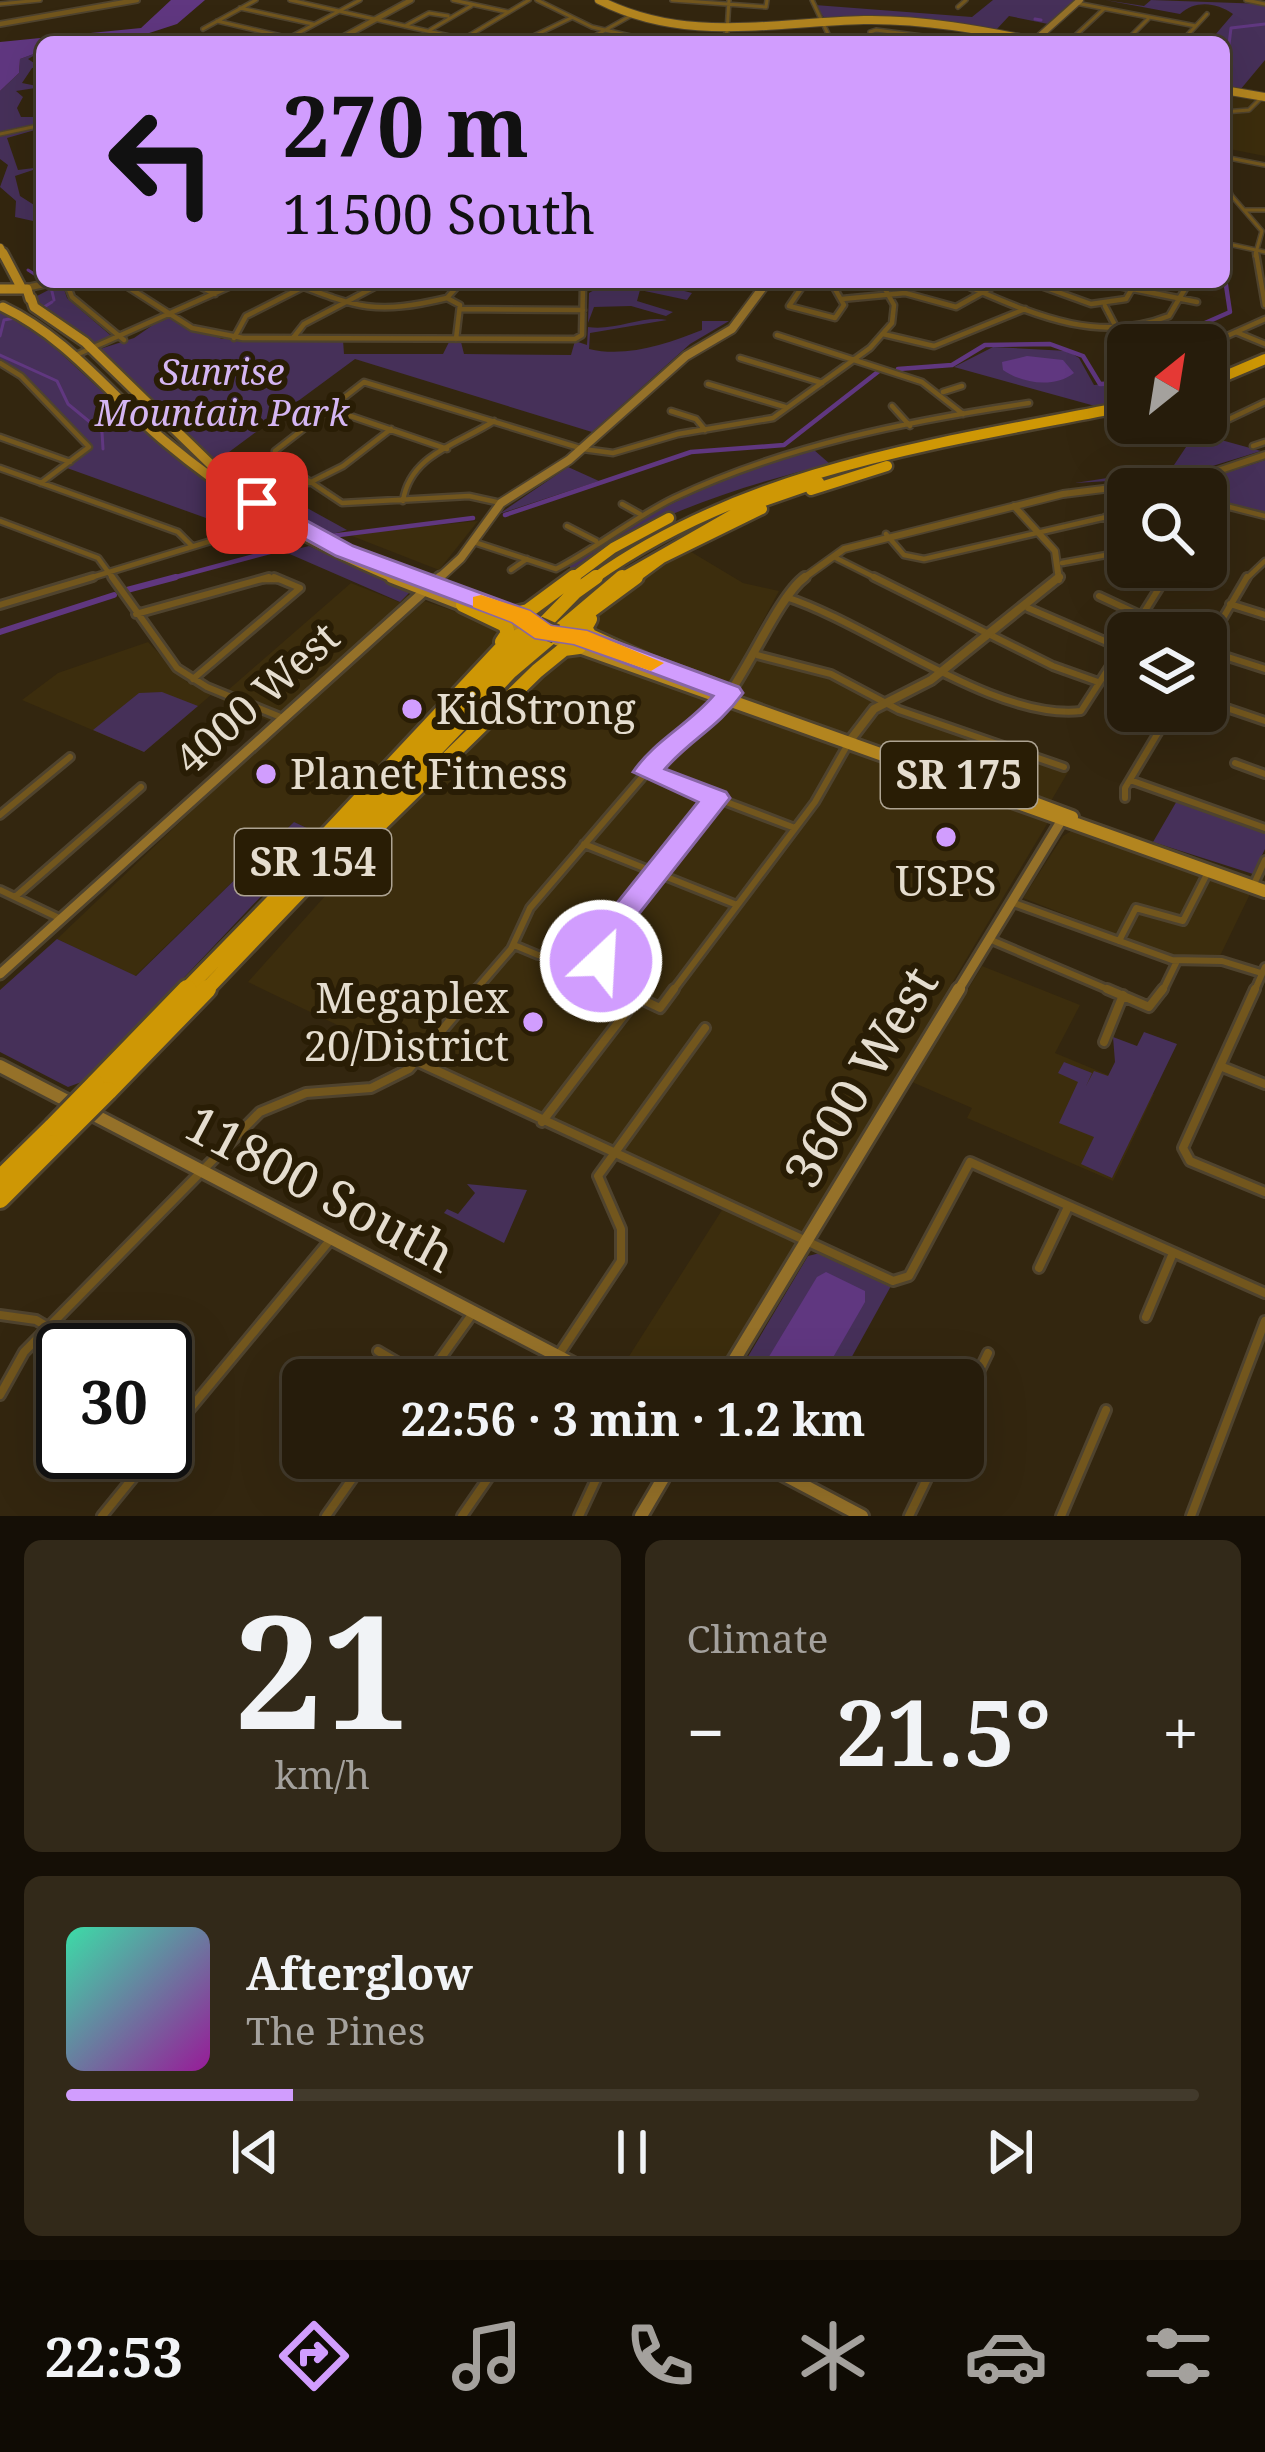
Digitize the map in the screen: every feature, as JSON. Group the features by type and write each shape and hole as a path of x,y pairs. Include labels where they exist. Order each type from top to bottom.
{"highway":[{"path":"1227,378 1265,363"},
{"name":"SR 154","path":"101,1088 224,952 575,592 658,533 776,483 1107,413"},
{"name":"SR 154","path":"0,1199 59,1130 304,891 563,622 628,568 728,512 893,464 1107,414"},
{"path":"493,656 593,614 630,580 703,536 798,495 893,464"},
{"path":"304,891 345,858 564,649 528,611 650,527 706,502 776,483"},
{"path":"537,671 551,593"},
{"path":"224,952 398,754 493,656 506,627 463,605"},
{"path":"593,614 588,634 643,660"},
{"name":"SR 154","path":"0,1179 59,1130"}],"main road":[{"path":"599,0 632,15 727,28 821,22 943,24 1005,36"},
{"path":"609,0 655,17 727,28"},
{"path":"1042,36 1078,2"},
{"path":"1230,91 1264,97"},
{"path":"0,248 44,313 94,350 221,476 262,510"},
{"name":"4000 West","path":"0,974 428,588 474,542 501,503 583,448 686,356 732,328 762,288"},
{"path":"0,289 28,294"},
{"path":"2,307 28,294"},
{"path":"2,307 16,312 73,356 160,438 262,510 463,605 547,630"},
{"path":"428,588 547,630"},
{"name":"SR 175","path":"547,630 643,660 728,696"},
{"name":"SR 175","path":"547,630 1259,889"},
{"name":"SR 175","path":"850,740 910,766 1032,801 1207,874 1259,889"},
{"name":"3600 West","path":"735,1359 1063,817"},
{"name":"11800 South","path":"0,1066 562,1359"},
{"path":"640,1516 662,1479"},
{"path":"792,1479 862,1516"}],"street":[{"path":"0,4 40,0"},
{"path":"0,24 137,0"},
{"path":"203,29 256,0"},
{"path":"290,0 446,36"},
{"path":"293,36 360,0"},
{"path":"345,36 411,0"},
{"path":"453,0 508,12"},
{"path":"467,36 529,0"},
{"path":"537,0 571,18 630,36"},
{"path":"671,0 729,8 766,4"},
{"path":"723,36 729,0"},
{"path":"812,0 821,22 834,36"},
{"path":"958,7 966,0"},
{"path":"1246,0 1265,4"},
{"path":"1078,2 1196,26"},
{"path":"428,31 474,4"},
{"path":"240,8 315,24"},
{"path":"1076,36 1104,9"},
{"path":"405,26 430,13 452,17"},
{"path":"1187,36 1208,14"},
{"path":"594,36 632,15"},
{"path":"1131,36 1150,17"},
{"path":"534,36 571,18"},
{"path":"217,21 281,36"},
{"path":"872,36 872,31 949,36"},
{"path":"1230,111 1252,109 1264,97"},
{"path":"0,134 36,126"},
{"path":"1230,158 1265,165"},
{"path":"1230,194 1264,231 1257,250 1265,305"},
{"path":"1245,210 1265,210"},
{"path":"1230,244 1265,252"},
{"path":"28,294 39,288"},
{"path":"68,288 72,297 124,340"},
{"path":"129,288 200,332 234,338 456,339 579,338 583,288"},
{"path":"203,288 215,294"},
{"path":"73,356 124,340 228,288"},
{"path":"234,338 246,316 300,288"},
{"path":"304,288 341,304 398,309 447,298 456,288"},
{"path":"293,338 304,324 372,288"},
{"path":"801,288 789,306 833,318 843,309 835,288"},
{"path":"501,503 473,496 346,503 279,461 275,451 364,382 583,448 618,452 705,430 758,424 787,408 883,334 895,316 884,288"},
{"path":"974,288 1065,327 1107,329"},
{"path":"842,299 922,296 956,308 991,288"},
{"path":"1050,288 1105,305 1126,299 1133,288"},
{"path":"1141,288 1197,302"},
{"path":"1142,324 1162,320 1187,288"},
{"path":"447,298 460,309 583,310"},
{"path":"1105,305 1114,324"},
{"path":"883,334 934,346 1026,308"},
{"path":"456,339 460,309"},
{"path":"1227,335 1265,320"},
{"path":"1235,332 1265,344"},
{"path":"777,334 856,358 941,392 964,414"},
{"path":"740,358 822,382"},
{"path":"0,363 25,380 88,445 41,484"},
{"path":"708,384 787,408"},
{"path":"941,392 962,386"},
{"path":"1227,420 1265,402"},
{"path":"474,542 556,569 641,515 771,460 855,434 1029,403"},
{"path":"892,406 910,426"},
{"path":"327,408 447,448"},
{"path":"671,411 696,419 705,430"},
{"path":"403,501 412,472 494,421"},
{"path":"309,482 347,463 391,428"},
{"path":"0,437 71,463"},
{"path":"1252,437 1263,442"},
{"path":"1253,446 1263,442"},
{"path":"1224,468 1265,455"},
{"path":"0,468 178,532 192,546"},
{"path":"680,484 691,491"},
{"path":"53,1323 274,1103 305,1093 380,1085 416,1061 514,945 530,908 584,844 671,744 701,728 728,696 757,655 784,597 831,555 886,534 1107,488"},
{"path":"622,504 641,515"},
{"path":"1012,505 1062,563"},
{"path":"1227,507 1265,517"},
{"path":"0,605 220,538 262,510"},
{"path":"886,534 904,555 922,560 1105,517"},
{"path":"0,521 98,558 165,656 193,680 283,718"},
{"path":"567,526 598,542"},
{"path":"831,555 1056,668 1100,682"},
{"path":"1062,563 1107,555"},
{"path":"512,570 526,559"},
{"path":"1226,612 1245,579 1265,561"},
{"path":"586,955 613,986 660,1008 795,828 872,711 945,670 1028,608 1055,586 1062,563"},
{"path":"136,615 275,576 301,590 193,680"},
{"path":"1100,596 1110,606 1129,612"},
{"path":"784,597 814,606 993,695 1072,716 1082,712 1107,671"},
{"path":"1230,604 1265,615"},
{"path":"1028,608 1107,642"},
{"path":"757,655 831,674 887,703 1064,767"},
{"path":"1227,655 1265,668"},
{"path":"1227,708 1265,721"},
{"path":"1125,798 1130,780 1159,732"},
{"path":"962,781 988,741"},
{"path":"0,815 70,757"},
{"path":"1234,763 1265,773"},
{"path":"646,772 795,828"},
{"path":"1130,780 1265,828"},
{"path":"15,897 140,787"},
{"path":"586,955 716,798"},
{"path":"584,844 737,905"},
{"path":"1259,889 1265,860"},
{"path":"1119,941 1136,908 1183,921 1207,874"},
{"path":"0,890 61,919"},
{"path":"1011,902 1177,961 1222,961 1263,970 1184,1153 1190,1161 1265,1192"},
{"path":"988,939 1154,1005 1177,961"},
{"path":"599,944 604,950 601,970"},
{"path":"514,945 538,955 602,957"},
{"path":"1104,1042 1123,995"},
{"path":"542,1122 637,998"},
{"path":"562,1359 621,1261 621,1229 596,1181 705,1028"},
{"path":"416,1061 612,1156 902,1281 970,1162 1265,1292"},
{"path":"1220,1066 1265,1084"},
{"path":"1039,1268 1068,1207"},
{"path":"192,1405 331,1238"},
{"path":"1146,1317 1173,1253"},
{"path":"440,1359 473,1313"},
{"path":"0,1315 36,1324"},
{"path":"1191,1516 1265,1321"},
{"path":"0,1395 36,1340"},
{"path":"378,1351 391,1359"},
{"path":"984,1361 988,1353"},
{"path":"1061,1516 1106,1410"},
{"path":"102,1516 132,1479"},
{"path":"326,1516 352,1479"},
{"path":"462,1516 488,1479"},
{"path":"579,1516 596,1479"},
{"path":"909,1516 928,1479"}],"shaded area":[{"path":"171,0 205,0 177,24 140,36 60,36 141,28"},
{"path":"36,38 36,53 20,59 19,73 0,91 0,42"},
{"path":"1230,91 1265,95 1265,156 1230,149"},
{"path":"1027,356 1063,360 1074,373 1058,381 1039,382 1003,370 1002,362"},
{"path":"478,521 439,570 352,536 368,532"},
{"path":"688,550 743,583 779,591 744,656 815,671 868,692 892,711 1068,772 1051,801 1047,824 726,1359 627,1359 722,1210 248,982 404,808 625,591"},
{"path":"351,583 399,602 407,595 503,628 506,634 320,834 294,822 135,976 57,939 219,785 207,779 269,721 211,695 144,752 22,700 58,673 148,642 187,682 211,694 227,691"},
{"path":"1073,830 1250,894 1219,958 1171,956 1023,898 1063,836"},
{"path":"982,966 1080,1005 1055,1053 1154,1094 1113,1181 967,1118 972,1108 912,1082"},
{"path":"826,1272 865,1291 865,1302 832,1359 768,1359 817,1277"}],"green space":[{"path":"993,0 1075,0 1048,24 1009,16 996,30 825,19 815,5 972,17"},
{"path":"1105,0 1144,6 1151,0 1265,4 1265,60 1240,90 1230,88 1230,36 1214,36 1233,14 1206,4 1180,14"},
{"path":"36,53 28,59 36,68 22,83 36,88 16,91 23,97 17,108 21,117 36,117 36,130 7,138 18,170 36,168 15,176 20,196 36,206 36,222 15,217 16,201 0,187 8,165 0,159 0,91 19,73 20,59"},
{"path":"64,288 67,298 116,340 95,344 39,307 37,296"},
{"path":"598,288 673,288 692,293 687,300 640,290 637,301 673,312 666,316 631,306 594,307 588,323 589,293"},
{"path":"0,309 40,334 147,433 250,512 231,527 67,468 92,445 25,377 0,360"},
{"name":"Sunrise Mountain Park","path":"166,316 222,339 343,340 344,354 443,354 449,342 461,342 464,354 571,355 575,341 587,345 588,327 667,320 590,333 589,349 632,351 702,330 702,321 729,321 690,344 592,432 355,359 229,452 278,492 347,530 325,536 240,485 100,349 134,338"},
{"path":"993,347 1068,351 1079,358 1094,385 1107,384 1107,403 1095,406 954,367"},
{"path":"1227,442 1261,451 1206,468 1172,468 1188,444"},
{"path":"814,450 830,464 663,518 571,570 569,565 656,511 717,483"},
{"path":"1265,460 1265,515 1227,504 1227,472"},
{"path":"568,467 599,481 499,514"},
{"path":"309,546 411,591 400,602 285,552"},
{"path":"162,692 198,706 144,752 93,730 139,693"},
{"path":"1178,799 1265,831 1265,849 1253,874 1153,842"},
{"path":"294,822 320,834 87,1080 68,1087 0,1052 0,990 57,939 136,976"},
{"path":"1144,1032 1177,1044 1112,1178 1081,1164 1094,1137 1059,1123 1078,1082 1058,1073 1064,1062 1092,1073 1086,1086 1094,1071 1108,1076 1115,1062 1113,1037 1137,1046"},
{"path":"467,1184 527,1190 504,1243 444,1213 447,1209 458,1214 475,1193"},
{"path":"820,1253 891,1286 851,1359 747,1359 808,1256"}],"waterway":[{"path":"1035,19 1041,20"},
{"path":"1230,36 1231,28 1265,24"},
{"path":"28,270 36,275"},
{"path":"51,288 54,300"},
{"path":"1203,324 1230,312 1226,288"},
{"path":"41,309 52,302"},
{"path":"0,336 4,320 15,318"},
{"path":"898,369 952,365 985,345 1050,344 1083,356 1100,384 1107,384"},
{"path":"0,355 57,381 68,404 102,432 103,449"},
{"path":"505,515 691,452 784,445 879,371"},
{"path":"331,536 473,518"},
{"path":"165,580 296,545"},
{"path":"127,590 176,577"},
{"path":"0,632 114,595"}],"slow traffic":[{"path":"481,602 521,616 544,633 578,637 651,663"}],"place":[{"name":"KidStrong","path":"412,709"},
{"name":"Planet Fitness","path":"266,774"},
{"name":"USPS","path":"946,837"},
{"name":"Megaplex 20/District","path":"533,1022"}],"route":[{"path":"257,503 344,551 521,616 544,633 578,637 730,693 701,728 671,744 646,772 716,798 599,944 604,947 601,961"}]}
